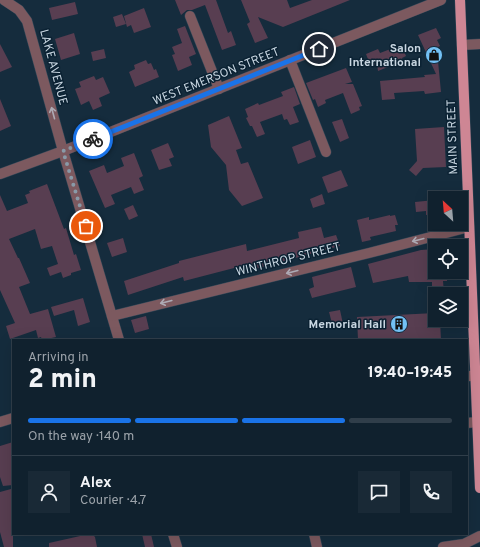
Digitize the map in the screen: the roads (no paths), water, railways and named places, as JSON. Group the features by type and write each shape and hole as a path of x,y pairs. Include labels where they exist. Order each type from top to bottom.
{"main road":[{"name":"MAIN STREET","path":"460,0 469,227 472,422 480,488"}],"street":[{"name":"LAKE AVENUE","path":"4,0 19,10 28,21 63,151 119,339"},
{"name":"WEST EMERSON STREET","path":"0,174 63,151 441,0"},
{"path":"190,16 219,89"},
{"path":"462,45 480,44"},
{"path":"290,60 326,152"},
{"name":"WINTHROP STREET","path":"112,316 469,227"},
{"path":"0,422 12,418"},
{"path":"173,535 177,547"},
{"path":"314,535 317,547"},
{"path":"443,547 464,544 480,536"}],"place":[{"name":"Salon International","path":"434,55"},
{"name":"Memorial Hall","path":"399,324"}]}
